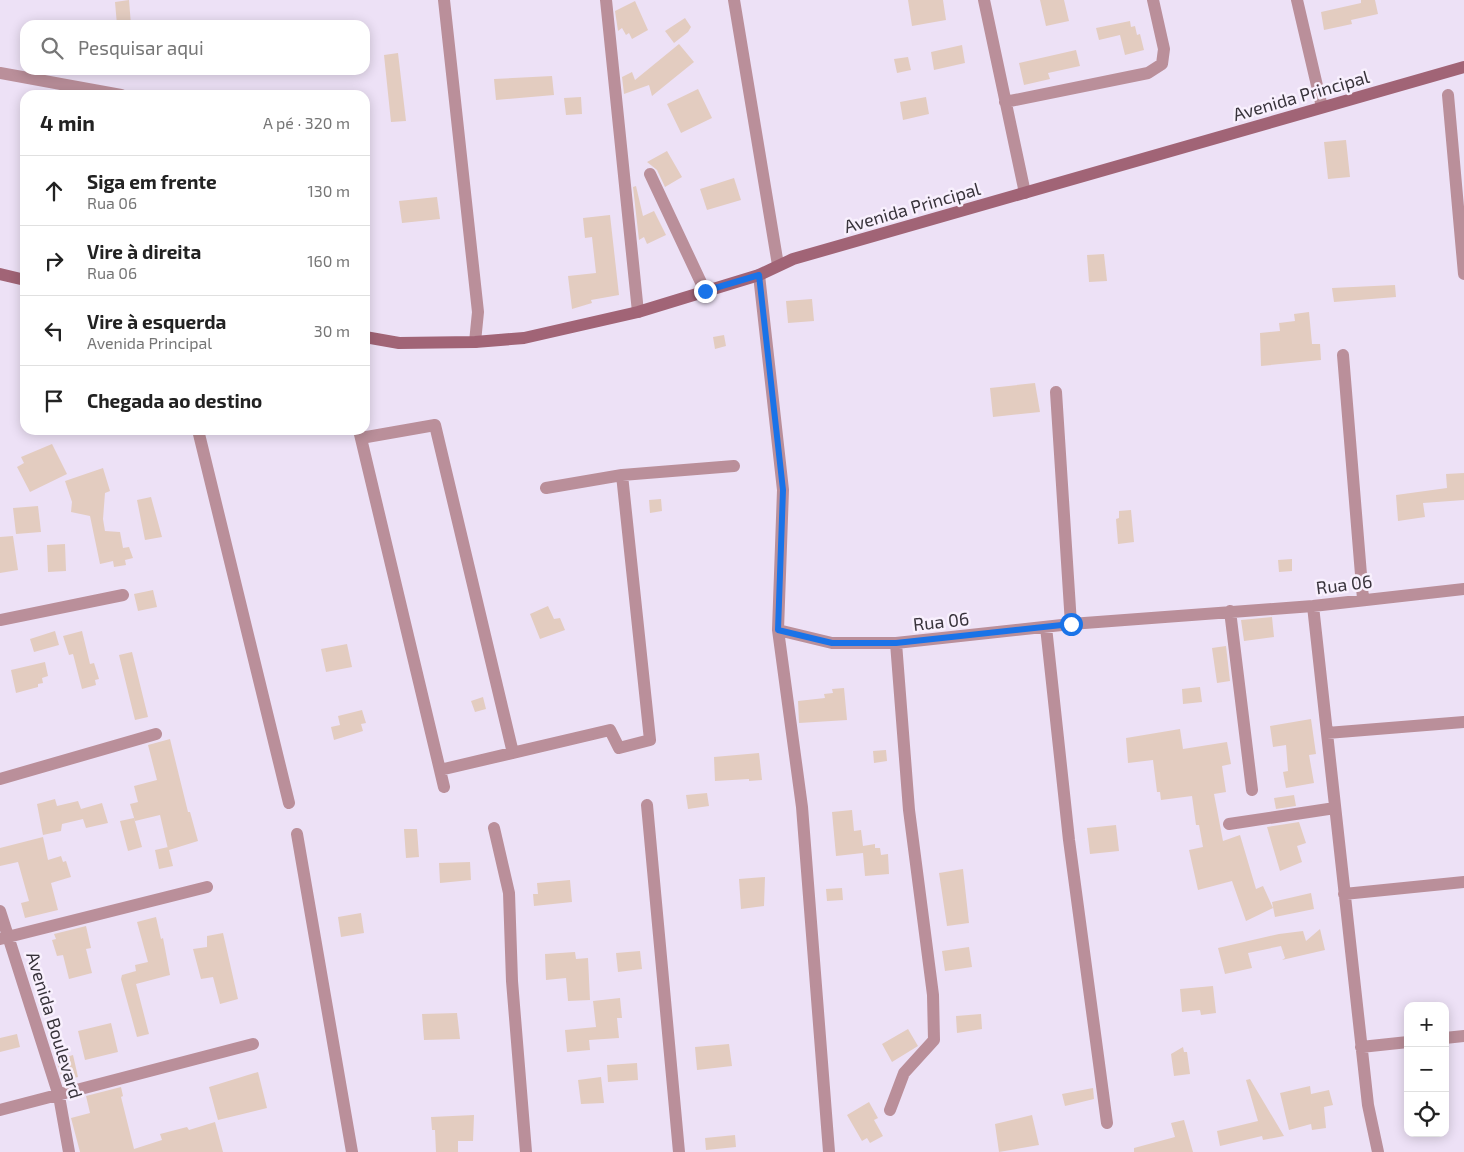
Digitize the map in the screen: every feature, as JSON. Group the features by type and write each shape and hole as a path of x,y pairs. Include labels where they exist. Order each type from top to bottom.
{"street":[{"path":"444,0 478,312 475,342"},
{"path":"606,0 638,312"},
{"path":"734,0 778,265"},
{"path":"984,0 1025,193"},
{"path":"1005,102 1148,73 1162,64 1164,49 1153,0"},
{"path":"1297,0 1322,108"},
{"name":"Avenida Principal","path":"370,338 399,343 475,342 524,338 638,312 759,275 778,265 1464,66"},
{"path":"0,73 94,90"},
{"path":"1448,95 1464,274"},
{"path":"650,174 705,291"},
{"path":"0,274 20,279"},
{"path":"759,275 783,490 778,630 802,807 828,1152"},
{"path":"1343,355 1363,599"},
{"path":"1056,392 1071,624"},
{"path":"370,433 435,424 513,753"},
{"path":"199,435 289,803"},
{"path":"360,435 444,788"},
{"path":"546,488 622,475 734,466"},
{"path":"440,770 610,730 619,748 650,740 622,475"},
{"name":"Rua 06","path":"778,630 832,643 896,643 1071,624 1313,606 1464,589"},
{"path":"0,620 123,595"},
{"path":"1313,606 1361,1047 1368,1104 1378,1152"},
{"path":"1230,612 1252,790"},
{"path":"1046,627 1069,840 1108,1123"},
{"path":"890,1110 904,1073 934,1040 932,995 909,810 896,643"},
{"path":"1327,733 1464,722"},
{"path":"0,779 156,734"},
{"path":"647,805 679,1152"},
{"path":"1228,824 1335,808"},
{"path":"494,828 509,893 512,981 526,1152"},
{"path":"298,834 352,1152"},
{"path":"1344,894 1464,882"},
{"path":"5,937 207,887"},
{"name":"Avenida Boulevard","path":"0,910 5,937 59,1096 69,1152"},
{"path":"1449,1038 1464,1036"},
{"path":"1361,1047 1404,1042"},
{"path":"0,1110 253,1044"}],"building":[{"path":"129,0 131,20 117,20 115,2"},
{"path":"908,0 943,0 946,20 912,26"},
{"path":"1040,0 1064,0 1069,21 1046,26"},
{"path":"1361,0 1375,0 1378,14 1351,20 1352,24 1324,30 1321,12 1361,3"},
{"path":"635,1 648,30 632,39 629,33 626,35 622,28 618,31 615,11"},
{"path":"685,18 691,27 688,32 674,43 665,31"},
{"path":"1130,21 1131,27 1135,26 1137,35 1140,34 1144,50 1125,55 1120,35 1099,40 1096,28"},
{"path":"679,44 694,62 652,96 649,85 624,94 622,77 632,72 635,80"},
{"path":"962,45 965,63 934,70 931,52"},
{"path":"1076,50 1080,66 1048,73 1050,79 1024,85 1019,63"},
{"path":"398,53 406,121 391,122 384,55"},
{"path":"908,57 911,70 897,73 894,59"},
{"path":"552,76 554,95 496,100 494,79"},
{"path":"698,89 712,118 681,133 667,104"},
{"path":"581,97 582,114 566,115 564,98"},
{"path":"926,97 929,114 903,120 900,102"},
{"path":"1346,140 1350,177 1328,179 1324,142"},
{"path":"667,151 682,177 665,187 657,170 647,162"},
{"path":"734,178 741,200 707,210 700,189"},
{"path":"636,186 643,216 654,211 666,235 647,244 644,237 639,240 633,187"},
{"path":"437,197 440,219 402,223 399,201"},
{"path":"610,215 619,295 591,300 592,303 572,309 568,276 596,273 592,237 585,238 583,218"},
{"path":"1104,254 1107,281 1089,282 1087,255"},
{"path":"1395,285 1396,297 1334,302 1332,288"},
{"path":"812,299 814,321 788,323 786,301"},
{"path":"1309,312 1312,344 1320,344 1321,360 1261,366 1260,333 1280,331 1279,323 1295,321 1294,314"},
{"path":"724,335 726,346 715,349 713,337"},
{"path":"1035,383 1040,412 993,417 990,388"},
{"path":"52,444 67,474 30,492 17,467 24,463 21,457"},
{"path":"103,468 110,491 105,493 103,519 105,531 120,532 123,548 129,547 133,558 125,560 126,565 114,567 113,561 100,564 90,516 71,512 72,502 65,481"},
{"path":"1464,473 1464,500 1423,503 1425,517 1398,521 1396,495 1447,488 1446,474"},
{"path":"151,497 162,537 145,540 137,500"},
{"path":"661,499 662,511 650,513 649,500"},
{"path":"38,506 41,532 16,534 13,508"},
{"path":"1131,510 1134,542 1118,544 1116,519 1119,518 1119,511"},
{"path":"13,536 18,570 0,573 0,537"},
{"path":"65,544 66,571 48,572 47,545"},
{"path":"1292,559 1292,571 1279,572 1278,560"},
{"path":"153,590 157,607 138,611 134,594"},
{"path":"548,606 554,619 560,618 565,630 540,639 530,614"},
{"path":"1272,617 1274,637 1244,641 1241,620"},
{"path":"55,631 59,645 34,652 30,639"},
{"path":"82,631 90,664 94,663 99,679 95,680 96,685 82,689 73,654 69,655 63,636"},
{"path":"347,644 352,667 326,672 321,649"},
{"path":"1226,646 1230,681 1217,683 1212,648"},
{"path":"132,652 148,717 135,720 119,655"},
{"path":"45,662 48,676 42,678 43,683 38,684 38,687 16,693 11,670"},
{"path":"1200,687 1202,702 1183,704 1182,689"},
{"path":"844,688 847,720 799,723 798,701 825,698 824,694 833,693 832,689"},
{"path":"483,697 486,709 475,712 471,701"},
{"path":"362,710 366,723 361,724 363,731 334,740 331,727 340,725 338,716"},
{"path":"1311,719 1316,754 1309,755 1314,783 1286,788 1283,772 1288,771 1286,745 1273,747 1270,726"},
{"path":"1180,729 1183,749 1227,742 1231,764 1222,766 1226,792 1214,794 1223,841 1240,835 1256,889 1263,886 1273,908 1246,921 1232,881 1198,890 1189,850 1203,847 1199,825 1196,825 1192,796 1161,800 1160,792 1157,792 1153,760 1128,763 1126,738"},
{"path":"170,739 188,812 190,812 198,841 169,850 173,866 159,869 155,850 168,847 160,815 135,821 130,804 138,802 134,786 157,780 148,745"},
{"path":"886,750 887,761 874,763 873,751"},
{"path":"759,753 762,780 715,781 714,757"},
{"path":"707,793 709,806 688,809 686,795"},
{"path":"1294,795 1296,806 1276,809 1274,798"},
{"path":"55,799 57,806 78,801 81,809 102,803 108,823 86,828 83,819 62,824 61,831 43,835 37,804"},
{"path":"852,810 854,831 861,830 863,846 875,844 875,848 880,848 881,855 888,854 889,874 865,876 863,853 836,856 832,812"},
{"path":"134,818 142,847 128,851 120,821"},
{"path":"1299,822 1306,843 1297,846 1302,862 1280,871 1267,827"},
{"path":"1116,825 1119,851 1090,854 1087,828"},
{"path":"404,829 417,829 419,857 406,858"},
{"path":"43,837 48,860 61,856 63,862 66,861 71,877 51,883 58,910 25,918 21,903 29,901 18,862 0,866 0,848"},
{"path":"470,862 471,880 440,883 439,863"},
{"path":"963,869 969,923 947,926 939,873"},
{"path":"765,877 764,906 741,909 739,879"},
{"path":"570,880 572,902 534,906 533,894 538,894 537,883"},
{"path":"842,888 843,900 827,901 826,889"},
{"path":"1311,893 1314,909 1275,917 1272,902"},
{"path":"361,913 364,933 341,937 338,917"},
{"path":"156,917 161,939 163,938 170,975 136,984 149,1034 137,1037 121,979 122,975 136,971 135,965 148,962 137,922"},
{"path":"86,926 91,948 86,949 92,973 69,979 63,955 57,956 52,940 56,939 54,934"},
{"path":"1320,929 1325,950 1282,960 1285,958 1281,946 1248,953 1252,968 1225,974 1218,948 1279,934 1303,931 1306,941"},
{"path":"223,933 238,999 220,1004 213,977 201,979 193,949 207,947 207,936"},
{"path":"969,947 972,967 945,971 942,951"},
{"path":"640,951 642,969 618,972 616,953"},
{"path":"575,952 576,959 588,958 590,1000 568,1001 566,978 546,980 545,954"},
{"path":"1213,986 1216,1013 1201,1015 1200,1010 1182,1012 1180,989"},
{"path":"620,998 622,1018 617,1018 619,1038 589,1040 590,1050 567,1052 565,1030 596,1027 593,1001"},
{"path":"457,1013 460,1039 424,1040 422,1014"},
{"path":"981,1014 982,1029 957,1033 956,1016"},
{"path":"111,1023 118,1052 85,1060 78,1031"},
{"path":"908,1029 918,1046 892,1062 882,1044"},
{"path":"17,1034 20,1047 0,1052 0,1038"},
{"path":"729,1044 732,1066 697,1070 695,1047"},
{"path":"1183,1047 1184,1052 1187,1052 1190,1074 1174,1076 1171,1054"},
{"path":"73,1055 78,1077 63,1081 56,1060"},
{"path":"637,1063 638,1080 608,1082 607,1065"},
{"path":"258,1072 267,1108 218,1120 209,1087"},
{"path":"601,1077 604,1103 581,1104 578,1080"},
{"path":"1250,1079 1284,1136 1263,1140 1262,1136 1220,1146 1217,1131 1258,1121 1246,1080"},
{"path":"1310,1086 1311,1094 1329,1090 1333,1105 1324,1107 1326,1128 1312,1130 1311,1124 1289,1130 1280,1093"},
{"path":"121,1087 123,1096 121,1097 134,1149 162,1140 160,1134 187,1127 189,1130 215,1122 223,1152 80,1152 71,1118 90,1113 86,1096"},
{"path":"1093,1088 1094,1099 1065,1106 1062,1094"},
{"path":"869,1102 878,1118 874,1120 883,1136 870,1143 867,1138 862,1141 847,1115"},
{"path":"474,1115 473,1141 458,1141 458,1152 436,1152 435,1130 432,1130 431,1117"},
{"path":"1032,1115 1039,1145 999,1152 995,1124"},
{"path":"1184,1120 1193,1152 1134,1152 1134,1148 1175,1137 1171,1123"},
{"path":"735,1135 736,1147 706,1150 705,1138"}],"route":[{"path":"705,291 759,275 783,490 778,630 832,643 896,643 1071,624"}]}
